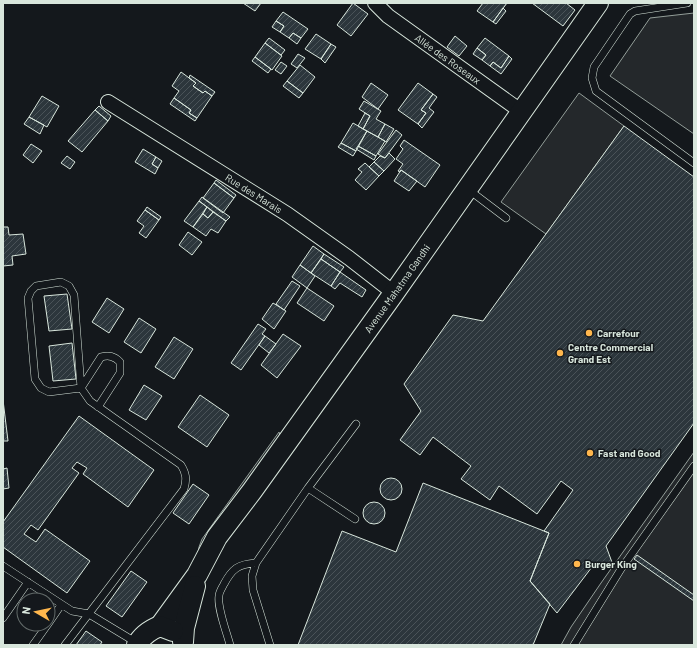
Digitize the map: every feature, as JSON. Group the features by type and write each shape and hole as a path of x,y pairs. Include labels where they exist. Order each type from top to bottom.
{"main road":[{"name":"Avenue Mahatma Gandhi","path":"160,626 197,575 218,537 394,293 598,3"},
{"name":"Avenue Mahatma Gandhi","path":"183,644 184,628 197,575"},
{"path":"137,644 145,634 153,628 160,626 175,632 183,644"}],"street":[{"name":"Allée des Roseaux","path":"375,3 388,16 522,112"},
{"name":"Rue des Marais","path":"108,102 287,214 349,258 394,293"}],"lane":[{"path":"687,3 652,5 630,14 594,67 592,78 596,90 694,163"},
{"path":"467,189 506,218"},
{"path":"65,645 184,489 187,481 186,473 181,465 98,407 90,401 80,388 74,295 69,286 61,282 36,286 31,291 28,298 35,379 41,388 49,392 80,388 101,357 111,356 116,358 120,362 120,373 98,407"},
{"path":"270,645 253,590 252,576 256,563 308,488 356,424"},
{"path":"574,645 621,569 694,466"},
{"path":"308,488 355,519"},
{"path":"230,645 223,622 218,596 229,575 236,567 246,563 256,563"},
{"path":"3,566 72,611 88,614 137,644"},
{"path":"3,618 28,582"},
{"path":"56,613 62,605"},
{"path":"33,645 42,632"}],"shaded area":[{"path":"694,13 694,134 610,76 650,18"},
{"path":"579,93 624,126 546,234 501,202"},
{"path":"279,432 281,438 198,553 202,539"},
{"path":"694,452 694,645 561,645 571,627 601,583"}],"building":[{"path":"243,3 261,3 255,11"},
{"path":"353,3 368,14 351,36 337,25"},
{"path":"483,3 507,3 493,22 477,11"},
{"path":"532,3 566,3 575,10 563,26"},
{"path":"503,8 506,11 496,24 493,22"},
{"path":"283,12 308,29 301,38 293,33 289,38 280,32 284,26 276,21"},
{"path":"276,21 284,26 280,32 272,27"},
{"path":"293,33 301,38 297,44 289,38"},
{"path":"316,34 331,44 321,59 305,49"},
{"path":"455,36 467,46 459,56 447,47"},
{"path":"269,38 285,50 281,55 265,43"},
{"path":"485,38 509,56 501,68 493,62 490,66 482,60 486,55 477,48"},
{"path":"265,43 282,56 272,70 255,57"},
{"path":"331,44 336,47 325,63 321,59"},
{"path":"477,48 486,55 482,60 473,54"},
{"path":"298,54 305,58 297,68 291,64"},
{"path":"509,56 512,59 501,74 490,66 493,62 501,68"},
{"path":"255,57 271,69 268,73 252,61"},
{"path":"281,62 287,66 281,74 275,70"},
{"path":"300,65 315,77 303,93 287,81"},
{"path":"181,72 196,83 193,86 203,93 205,91 212,96 197,118 189,113 191,110 174,98 179,91 172,86"},
{"path":"190,75 215,92 212,96 205,91 203,93 193,86 196,83 189,78"},
{"path":"287,81 303,93 299,98 283,86"},
{"path":"371,83 388,95 378,109 362,97"},
{"path":"418,83 433,94 421,110 426,113 418,124 398,110"},
{"path":"433,94 437,97 429,108 434,112 422,128 418,124 426,113 421,110"},
{"path":"42,96 59,106 47,127 29,117"},
{"path":"174,98 191,110 189,113 197,118 195,121 170,104"},
{"path":"364,101 381,111 376,119 385,124 378,137 363,129 370,116 359,109"},
{"path":"99,106 111,116 108,121 95,110"},
{"path":"95,110 108,121 82,152 68,141"},
{"path":"365,113 370,116 363,129 358,126"},
{"path":"29,117 44,125 40,134 24,124"},
{"path":"353,123 367,131 356,151 341,143"},
{"path":"385,124 394,129 386,142 378,137"},
{"name":"Centre Commercial Grand Est","path":"624,126 694,177 694,423 606,546 613,565 595,563 557,613 530,581 549,533 544,531 573,490 561,481 537,514 499,486 490,500 461,479 471,466 433,437 420,455 400,440 421,411 404,384 453,315 483,321"},
{"path":"396,130 402,135 385,158 378,154"},
{"path":"367,131 385,141 376,156 358,146"},
{"path":"404,140 440,165 425,187 401,170 400,172 398,171 403,164 396,159 403,149 400,146"},
{"path":"341,143 356,151 353,156 338,147"},
{"path":"31,144 42,151 33,163 23,155"},
{"path":"358,146 376,156 374,160 356,149"},
{"path":"143,149 156,157 152,164 158,168 155,174 135,162"},
{"path":"389,153 395,159 384,171 374,162 380,156 385,158"},
{"path":"67,156 75,162 70,169 61,163"},
{"path":"156,157 162,161 158,168 152,164"},
{"path":"374,162 384,171 379,176 369,167"},
{"path":"365,163 379,176 366,190 355,180 362,172 358,169"},
{"path":"401,170 417,181 409,191 394,181"},
{"path":"216,180 236,195 234,198 214,183"},
{"path":"214,183 234,198 223,213 203,198"},
{"path":"202,197 230,217 226,221 199,201"},
{"path":"199,201 207,207 193,227 184,221"},
{"path":"147,207 161,217 159,220 145,210"},
{"path":"207,207 213,212 208,218 203,214"},
{"path":"145,210 159,220 146,238 139,233 144,226 137,221"},
{"path":"213,212 226,221 218,233 211,229 206,236 193,227 203,214 208,218"},
{"path":"3,227 8,227 9,235 23,234 26,254 12,256 13,265 3,266"},
{"path":"188,232 202,242 192,255 179,245"},
{"path":"313,246 324,254 311,273 300,265"},
{"path":"324,254 344,267 340,272 321,259"},
{"path":"321,259 340,272 331,286 311,273"},
{"path":"300,265 315,276 307,288 292,277"},
{"path":"340,272 366,290 362,297 340,283 335,289 331,286"},
{"path":"292,281 300,286 284,310 276,304"},
{"path":"307,288 334,306 324,321 297,303"},
{"path":"67,294 72,329 49,331 44,296"},
{"path":"107,298 124,309 109,333 92,322"},
{"path":"273,303 286,311 274,329 262,319"},
{"path":"139,318 156,329 141,353 124,342"},
{"path":"258,324 266,329 262,334 265,336 241,370 231,363"},
{"path":"283,334 301,346 277,378 261,365"},
{"path":"265,336 276,344 269,353 259,345"},
{"path":"174,337 193,349 174,379 155,367"},
{"path":"72,343 76,379 53,381 49,346"},
{"path":"144,385 162,396 146,420 129,410"},
{"path":"200,395 229,415 207,447 178,427"},
{"path":"3,400 8,441 3,441"},
{"path":"79,416 154,470 128,507 83,474 87,468 77,462 72,468 79,473 38,530 31,525 24,534 36,542 45,529 90,561 67,593 3,547 3,522"},
{"path":"7,468 9,488 3,489 3,469"},
{"path":"391,478 399,481 402,489 399,497 391,500 383,497 380,489 383,481"},
{"path":"423,483 549,533 530,581 550,604 533,645 298,645 342,531 396,552"},
{"path":"193,484 209,495 189,524 173,513"},
{"path":"374,502 382,505 385,513 382,521 374,524 366,521 363,513 366,505"},
{"path":"637,555 694,595 694,601 634,559"},
{"path":"131,571 147,582 122,617 106,606"},
{"path":"86,631 102,642 100,645 76,645"}],"place":[{"name":"Carrefour","path":"589,333"},
{"name":"Centre Commercial Grand Est","path":"560,353"},
{"name":"Fast and Good","path":"590,453"},
{"name":"Burger King","path":"577,564"}]}
